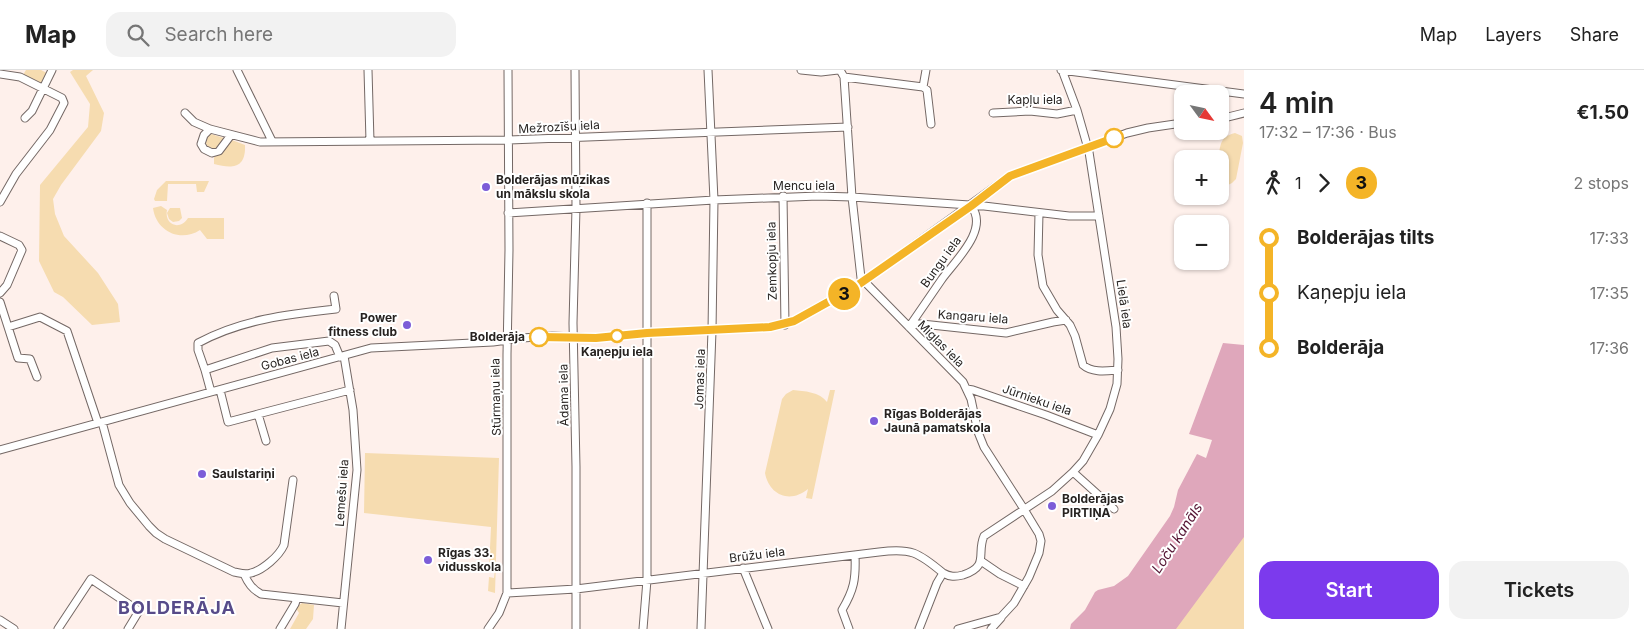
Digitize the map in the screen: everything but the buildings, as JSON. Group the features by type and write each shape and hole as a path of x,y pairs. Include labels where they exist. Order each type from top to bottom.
{"street":[{"path":"25,118 32,111 52,70"},
{"path":"237,70 272,141"},
{"path":"368,70 370,141"},
{"name":"Stūrmaņu iela","path":"491,628 507,593 508,70"},
{"name":"Ādama iela","path":"576,70 574,323 576,629"},
{"name":"Jomas iela","path":"701,629 712,330 714,200 708,70"},
{"path":"801,70 821,72 838,70 844,77 923,87 927,90 931,124"},
{"path":"923,87 926,70"},
{"path":"1062,70 1244,94"},
{"name":"Lielā iela","path":"1024,510 1052,491 1083,461 1098,435 1118,384 1116,327 1088,148 1077,110 1062,70"},
{"path":"0,74 20,78 43,88 62,98 64,103 50,130 16,174 0,202"},
{"name":"Miglas iela","path":"844,77 859,271 864,281 963,382 967,389 984,448 1024,510 1040,541 1038,558 1024,586 1014,603 991,629"},
{"name":"Kapļu iela","path":"993,113 1030,111 1057,114 1077,110"},
{"name":"Mežrozīšu iela","path":"185,113 194,122 210,129 255,141 509,140 848,127"},
{"path":"1229,117 1244,113"},
{"name":"Gobas iela","path":"0,450 372,348 493,342 552,336 575,338 785,325 828,303 864,281 971,206 1010,176 1127,133 1174,124"},
{"path":"210,129 204,135 202,144 204,148 212,153 219,151 232,135"},
{"name":"Mencu iela","path":"508,213 783,196 852,197 984,206 1069,216 1099,216"},
{"name":"Zemkopju iela","path":"783,196 785,325"},
{"path":"643,629 647,580 647,203"},
{"name":"Bungu iela","path":"909,327 942,280 966,252 977,214 971,206"},
{"path":"1039,212 1038,255 1043,286 1075,336 1080,359 1086,368 1096,371 1118,370"},
{"path":"0,236 19,245 22,250 22,254 7,285 0,293"},
{"path":"212,392 198,350 198,343 246,323 294,314 336,309 334,296"},
{"path":"0,302 18,358 30,359 37,377"},
{"path":"8,327 40,317 66,331 100,423 119,485 130,503 156,534 222,568 244,574 258,570 284,545 293,480"},
{"name":"Kangaru iela","path":"909,327 922,324 1006,333 1066,320"},
{"path":"205,370 264,350 329,341 333,343 342,356"},
{"name":"Lemešu iela","path":"341,629 357,470 353,410 342,356"},
{"name":"Jūrnieku iela","path":"967,389 1046,415 1098,435"},
{"path":"220,390 228,422 350,390"},
{"path":"258,414 266,441"},
{"path":"1073,472 1114,509"},
{"path":"919,629 943,573 957,577 975,569 981,561 981,542 984,536 1024,510"},
{"name":"Brūžu iela","path":"507,593 576,589 905,550 919,555 943,573"},
{"path":"849,629 842,610 853,589 856,574 855,555"},
{"path":"981,561 1000,574 1024,586"},
{"path":"744,568 768,629"},
{"path":"244,574 254,590 261,594 343,603"},
{"path":"58,629 91,579 140,611 128,629"},
{"path":"280,629 295,604 296,598"},
{"path":"958,629 1001,617"},
{"path":"0,620 14,629"}],"shaded area":[{"path":"26,70 41,70 47,73 42,83 23,75"},
{"path":"73,70 93,70 86,76 104,113 101,131 61,185 53,199 55,214 64,236 98,273 118,304 120,322 92,325 63,297 54,292 39,261 40,185 88,127 90,104 70,72"},
{"path":"1235,133 1242,136 1243,143 1236,179 1229,184 1229,150 1219,150 1223,140 1229,140 1230,135"},
{"path":"211,134 224,138 217,149 209,148 206,144 207,137"},
{"path":"232,140 245,145 245,153 241,162 232,166 214,164 215,155"},
{"path":"166,181 209,181 204,192 197,192 196,184 168,184 167,201 155,201 157,190"},
{"path":"161,206 167,210 170,223 177,225 185,222 188,218 224,218 224,239 207,239 200,230 185,235 170,233 159,223 155,216 153,208"},
{"path":"170,208 180,208 182,218 179,221 173,222 169,219 167,213"},
{"path":"793,390 816,394 827,402 830,390 835,390 812,499 806,498 808,489 794,496 781,495 771,487 765,473 782,399"},
{"path":"365,453 499,458 495,593 488,591 489,577 494,578 495,570 489,569 491,527 364,513"},
{"path":"1244,533 1244,629 1169,629"},
{"path":"302,603 314,605 313,619 306,629 290,629 299,613 296,608"}],"water":[{"name":"Loču kanāls","path":"1223,343 1244,345 1244,537 1176,629 1070,629 1071,624 1085,610 1095,592 1114,586 1128,576 1170,516 1178,490 1197,454 1206,458 1212,440 1189,434"}],"bus line":[{"name":"3","path":"539,337 596,338 785,325 855,287 971,206 1010,176 1114,138"}],"place":[{"name":"Bolderājas mūzikas un mākslu skola","path":"486,187"},
{"name":"Power fitness club","path":"407,325"},
{"name":"Kaņepju iela","path":"617,336"},
{"name":"Bolderāja","path":"539,337"},
{"name":"Rīgas Bolderājas Jaunā pamatskola","path":"874,421"},
{"name":"Saulstariņi","path":"202,474"},
{"name":"Bolderājas PIRTIŅA","path":"1052,506"},
{"name":"Rīgas 33. vidusskola","path":"428,560"}],"district":[{"name":"BOLDERĀJA","path":"177,608"}]}
